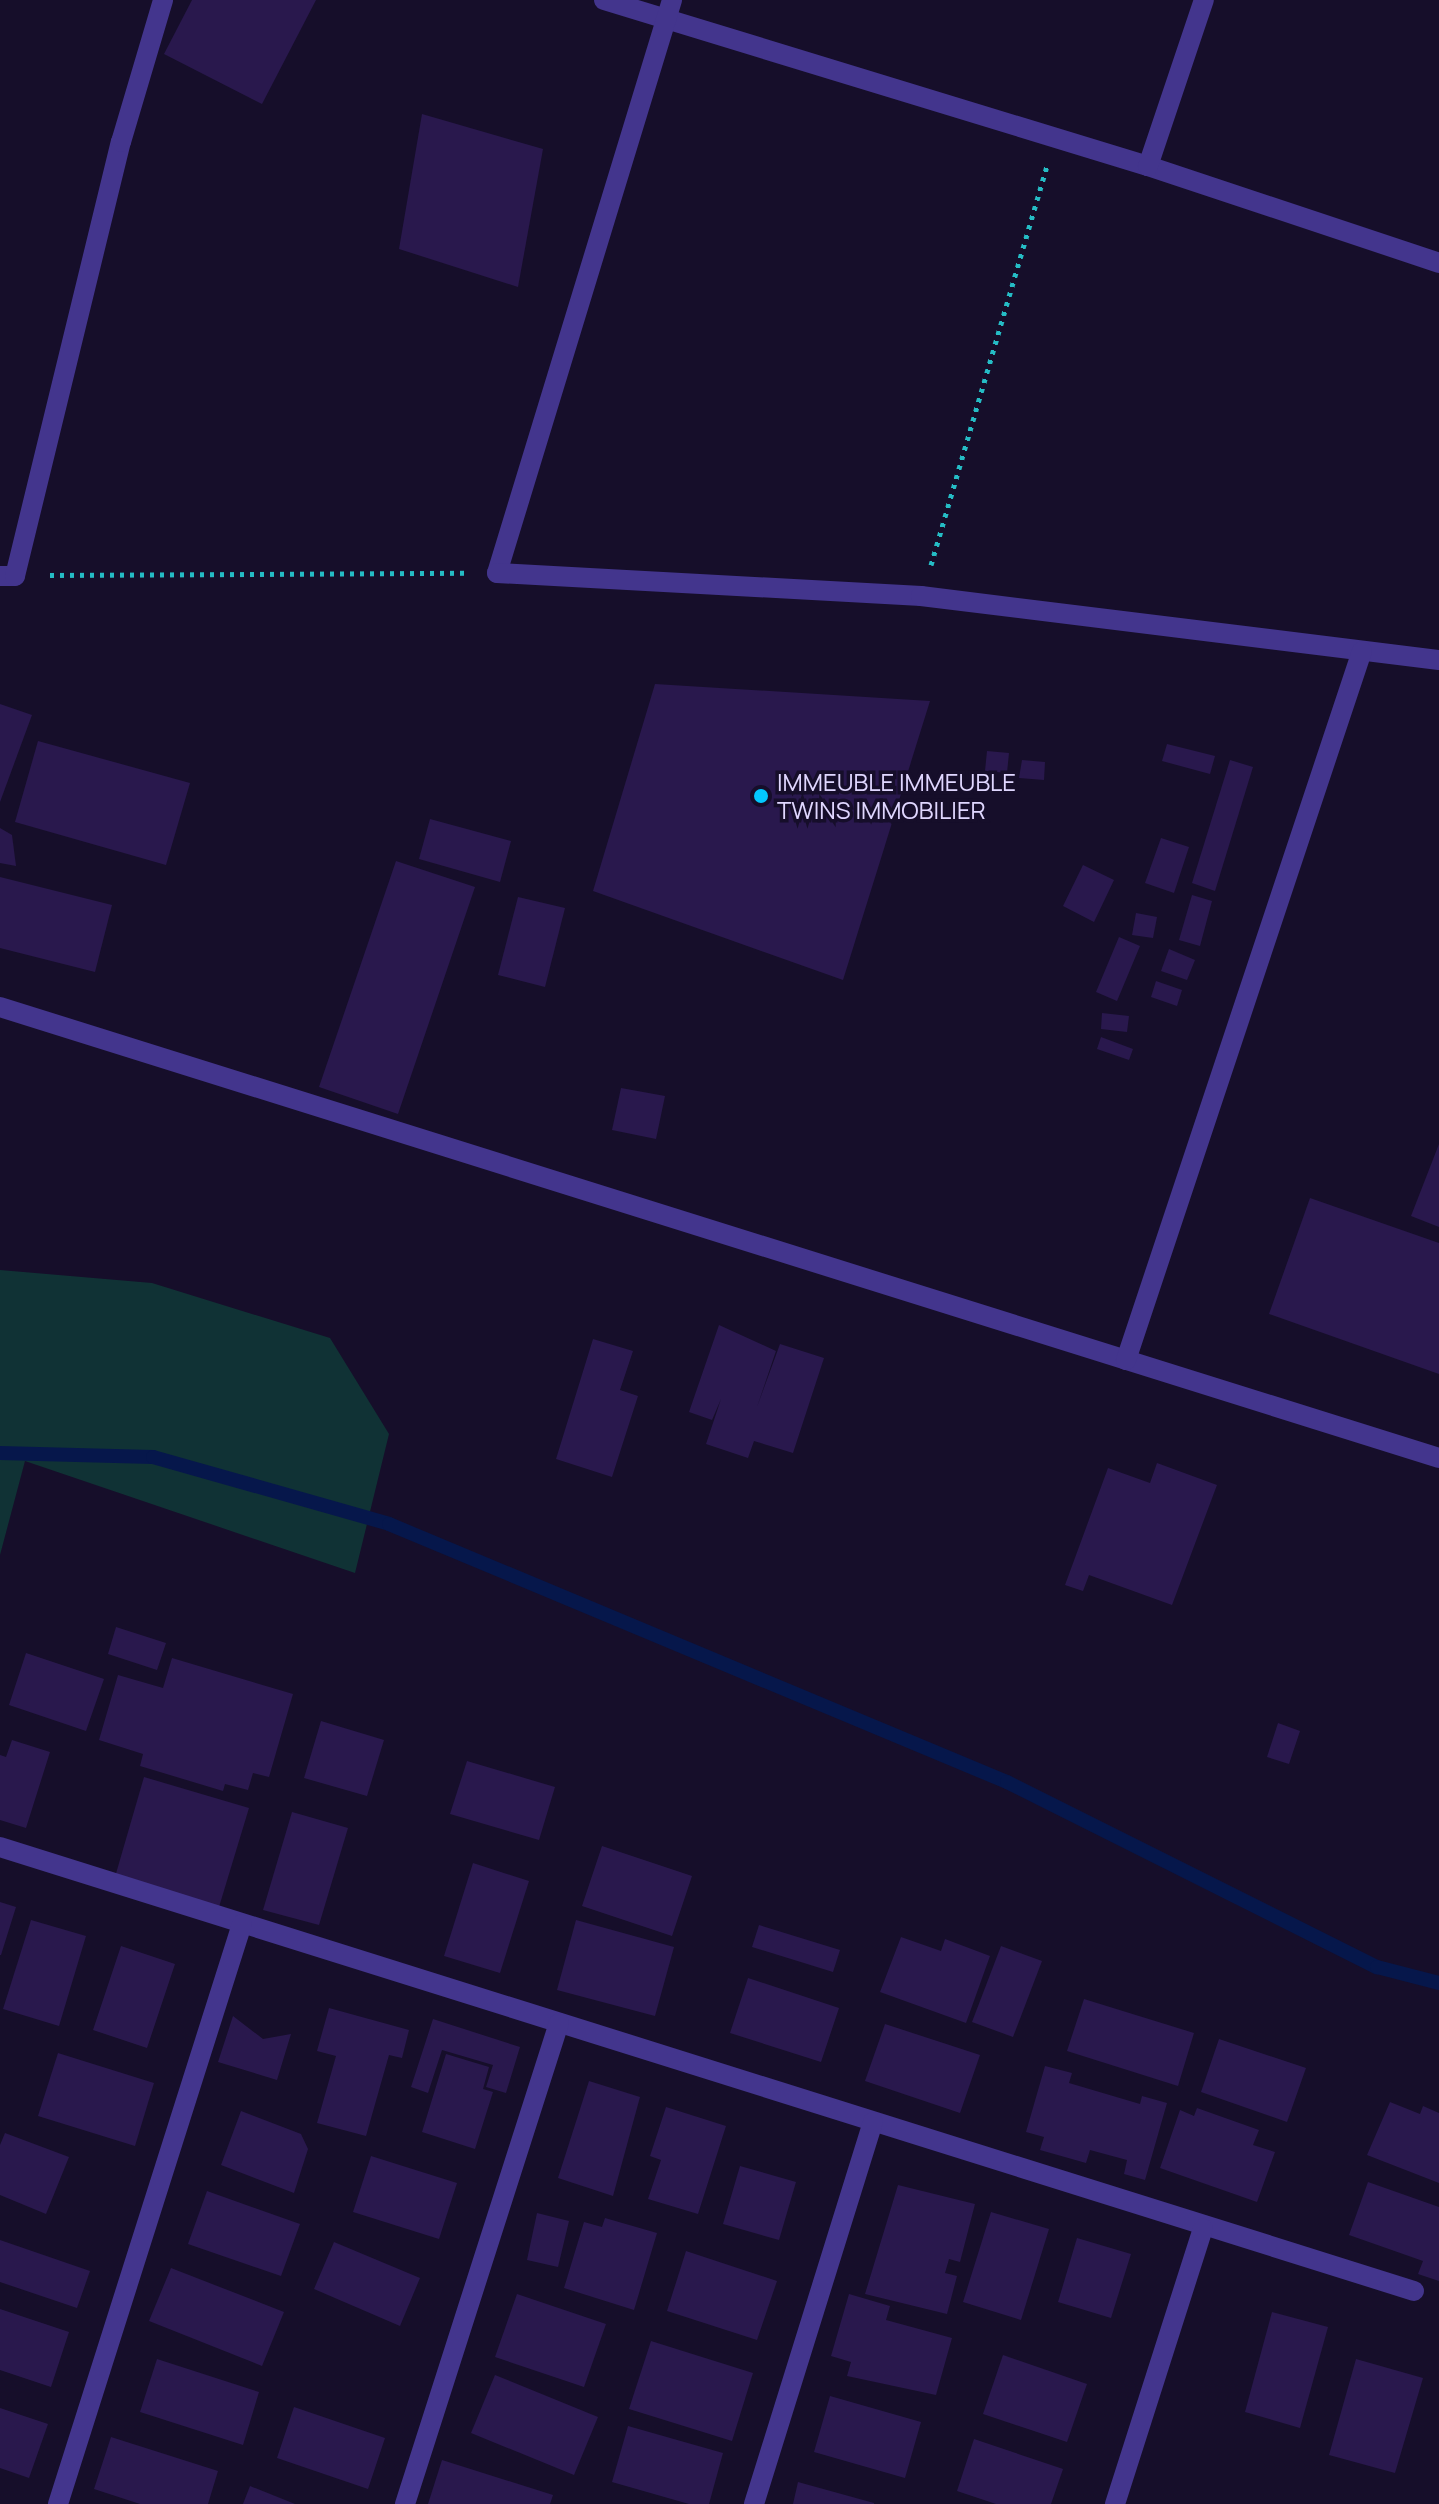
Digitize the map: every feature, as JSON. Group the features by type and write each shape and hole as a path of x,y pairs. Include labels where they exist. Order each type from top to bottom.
{"street":[{"path":"8,576 121,142 163,0"},
{"path":"604,0 1055,141 1148,166 1439,263"},
{"path":"672,0 497,573 921,596 1439,660"},
{"path":"1148,166 1204,0"},
{"path":"1126,1360 1362,651"},
{"path":"0,1007 1439,1458"},
{"path":"0,1847 1203,2229 1414,2291"},
{"path":"58,2504 242,1924"},
{"path":"405,2504 559,2023"},
{"path":"754,2504 873,2122"},
{"path":"1115,2504 1203,2229"}],"path":[{"path":"921,596 1055,141"},
{"path":"8,576 497,573"}],"green space":[{"path":"0,1270 152,1283 330,1338 389,1434 355,1573 25,1461 0,1555"}],"building":[{"path":"192,0 316,0 262,104 164,54"},
{"path":"422,114 543,149 518,287 399,249"},
{"name":"IMMEUBLE IMMEUBLE TWINS IMMOBILIER","path":"655,684 930,701 843,980 593,891"},
{"path":"0,704 32,715 0,802"},
{"path":"38,741 190,783 166,865 15,822"},
{"path":"1167,744 1215,756 1210,774 1162,761"},
{"path":"987,751 1009,753 1007,773 985,771"},
{"path":"1022,760 1045,762 1044,780 1019,778"},
{"path":"1230,760 1253,767 1215,891 1192,883"},
{"path":"430,819 511,841 500,882 419,859"},
{"path":"0,828 12,835 16,866 0,863"},
{"path":"1161,838 1189,847 1174,893 1145,883"},
{"path":"396,861 475,887 398,1114 319,1087"},
{"path":"1083,865 1114,880 1094,922 1063,906"},
{"path":"0,877 112,905 95,972 0,948"},
{"path":"1192,895 1212,901 1200,946 1179,940"},
{"path":"518,897 565,908 545,987 498,975"},
{"path":"1136,913 1157,917 1153,938 1132,935"},
{"path":"1119,937 1140,946 1117,1001 1096,992"},
{"path":"1169,949 1195,960 1187,980 1161,971"},
{"path":"1156,981 1182,990 1177,1006 1151,997"},
{"path":"1102,1013 1129,1016 1127,1032 1101,1029"},
{"path":"1101,1037 1133,1049 1129,1060 1097,1049"},
{"path":"621,1088 665,1096 656,1139 612,1130"},
{"path":"1439,1144 1439,1227 1411,1216"},
{"path":"1310,1198 1439,1243 1439,1374 1269,1314"},
{"path":"719,1325 776,1351 757,1407 780,1344 824,1358 793,1453 754,1441 748,1458 706,1444 721,1399 712,1420 689,1412"},
{"path":"593,1339 633,1351 620,1390 638,1396 612,1477 556,1459"},
{"path":"1157,1463 1217,1485 1172,1605 1089,1575 1083,1591 1065,1585 1108,1468 1150,1483"},
{"path":"116,1627 166,1643 157,1670 108,1654"},
{"path":"26,1653 104,1679 86,1731 9,1705"},
{"path":"172,1658 293,1694 269,1777 253,1773 248,1790 225,1784 223,1791 140,1766 143,1754 99,1740 118,1675 163,1688"},
{"path":"321,1721 384,1740 367,1796 304,1778"},
{"path":"1278,1723 1300,1731 1289,1764 1267,1757"},
{"path":"12,1740 50,1752 26,1828 0,1820 0,1755 6,1757"},
{"path":"467,1761 555,1787 539,1840 450,1814"},
{"path":"144,1777 249,1808 219,1907 115,1877"},
{"path":"292,1812 348,1828 319,1925 263,1910"},
{"path":"602,1846 692,1876 672,1936 582,1906"},
{"path":"473,1863 529,1881 500,1973 444,1956"},
{"path":"0,1902 16,1907 1,1955 0,1955"},
{"path":"31,1920 86,1936 59,2026 3,2009"},
{"path":"576,1920 674,1947 655,2016 557,1990"},
{"path":"759,1925 840,1950 833,1972 752,1947"},
{"path":"901,1937 941,1951 945,1939 990,1956 966,2023 880,1992"},
{"path":"121,1946 175,1964 147,2048 93,2030"},
{"path":"1001,1946 1042,1961 1013,2037 972,2022"},
{"path":"748,1978 839,2008 821,2062 730,2033"},
{"path":"1084,1999 1194,2033 1178,2086 1067,2051"},
{"path":"329,2008 409,2030 402,2058 389,2055 366,2136 317,2123 336,2056 317,2051"},
{"path":"233,2016 263,2039 291,2034 277,2080 218,2062"},
{"path":"433,2019 520,2047 506,2093 486,2087 493,2065 442,2050 428,2093 411,2087"},
{"path":"885,2024 980,2055 960,2113 865,2081"},
{"path":"1219,2039 1306,2068 1287,2122 1201,2092"},
{"path":"58,2053 154,2083 135,2146 38,2116"},
{"path":"446,2054 489,2067 483,2089 493,2092 475,2149 422,2132"},
{"path":"1045,2066 1072,2073 1069,2083 1140,2104 1142,2096 1167,2103 1145,2180 1124,2174 1127,2160 1090,2150 1086,2163 1040,2150 1044,2137 1026,2132"},
{"path":"589,2081 640,2097 613,2196 558,2178"},
{"path":"1390,2102 1420,2114 1423,2106 1439,2113 1439,2183 1367,2155"},
{"path":"666,2107 726,2126 698,2214 648,2199 661,2160 650,2156"},
{"path":"1197,2108 1259,2130 1253,2145 1275,2152 1257,2202 1160,2168 1180,2110 1194,2116"},
{"path":"241,2111 301,2134 308,2149 294,2193 221,2165"},
{"path":"5,2133 69,2157 46,2214 0,2195 0,2145"},
{"path":"371,2156 457,2183 439,2239 353,2212"},
{"path":"740,2166 796,2182 779,2240 723,2224"},
{"path":"1368,2182 1439,2207 1439,2281 1418,2274 1423,2261 1349,2235"},
{"path":"898,2185 975,2204 960,2262 949,2259 945,2273 957,2276 947,2314 865,2294"},
{"path":"207,2191 300,2224 281,2276 188,2244"},
{"path":"991,2212 1049,2229 1021,2320 963,2302"},
{"path":"537,2213 569,2221 558,2267 527,2260"},
{"path":"605,2218 657,2233 634,2310 564,2288 584,2222 602,2227"},
{"path":"1077,2238 1131,2254 1111,2318 1058,2302"},
{"path":"0,2240 90,2271 77,2308 0,2282"},
{"path":"334,2242 420,2278 400,2326 314,2289"},
{"path":"686,2251 777,2281 757,2340 667,2311"},
{"path":"171,2268 284,2312 262,2366 149,2321"},
{"path":"517,2294 606,2324 584,2387 495,2357"},
{"path":"849,2294 890,2306 886,2320 952,2338 936,2395 847,2376 851,2362 831,2356"},
{"path":"0,2309 69,2332 51,2387 0,2370"},
{"path":"1272,2312 1328,2327 1300,2428 1245,2412"},
{"path":"651,2341 753,2373 732,2441 629,2409"},
{"path":"1003,2355 1087,2384 1067,2442 983,2414"},
{"path":"157,2359 259,2392 243,2445 140,2412"},
{"path":"1356,2359 1423,2378 1395,2473 1329,2455"},
{"path":"495,2375 598,2417 574,2475 471,2433"},
{"path":"830,2396 921,2422 905,2478 814,2452"},
{"path":"294,2407 385,2438 368,2489 277,2458"},
{"path":"0,2408 48,2424 29,2478 0,2468"},
{"path":"628,2426 723,2453 709,2504 689,2504 612,2482"},
{"path":"111,2437 218,2471 208,2504 140,2504 94,2489"},
{"path":"974,2439 1063,2469 1051,2504 996,2504 957,2491"},
{"path":"442,2460 553,2495 550,2504 428,2504"},
{"path":"798,2482 874,2503 874,2504 793,2504"},
{"path":"250,2486 295,2504 243,2504"}],"waterway":[{"path":"0,1453 153,1457 389,1524 1007,1782 1377,1967 1439,1983"}],"place":[{"name":"IMMEUBLE IMMEUBLE TWINS IMMOBILIER","path":"761,796"}]}
